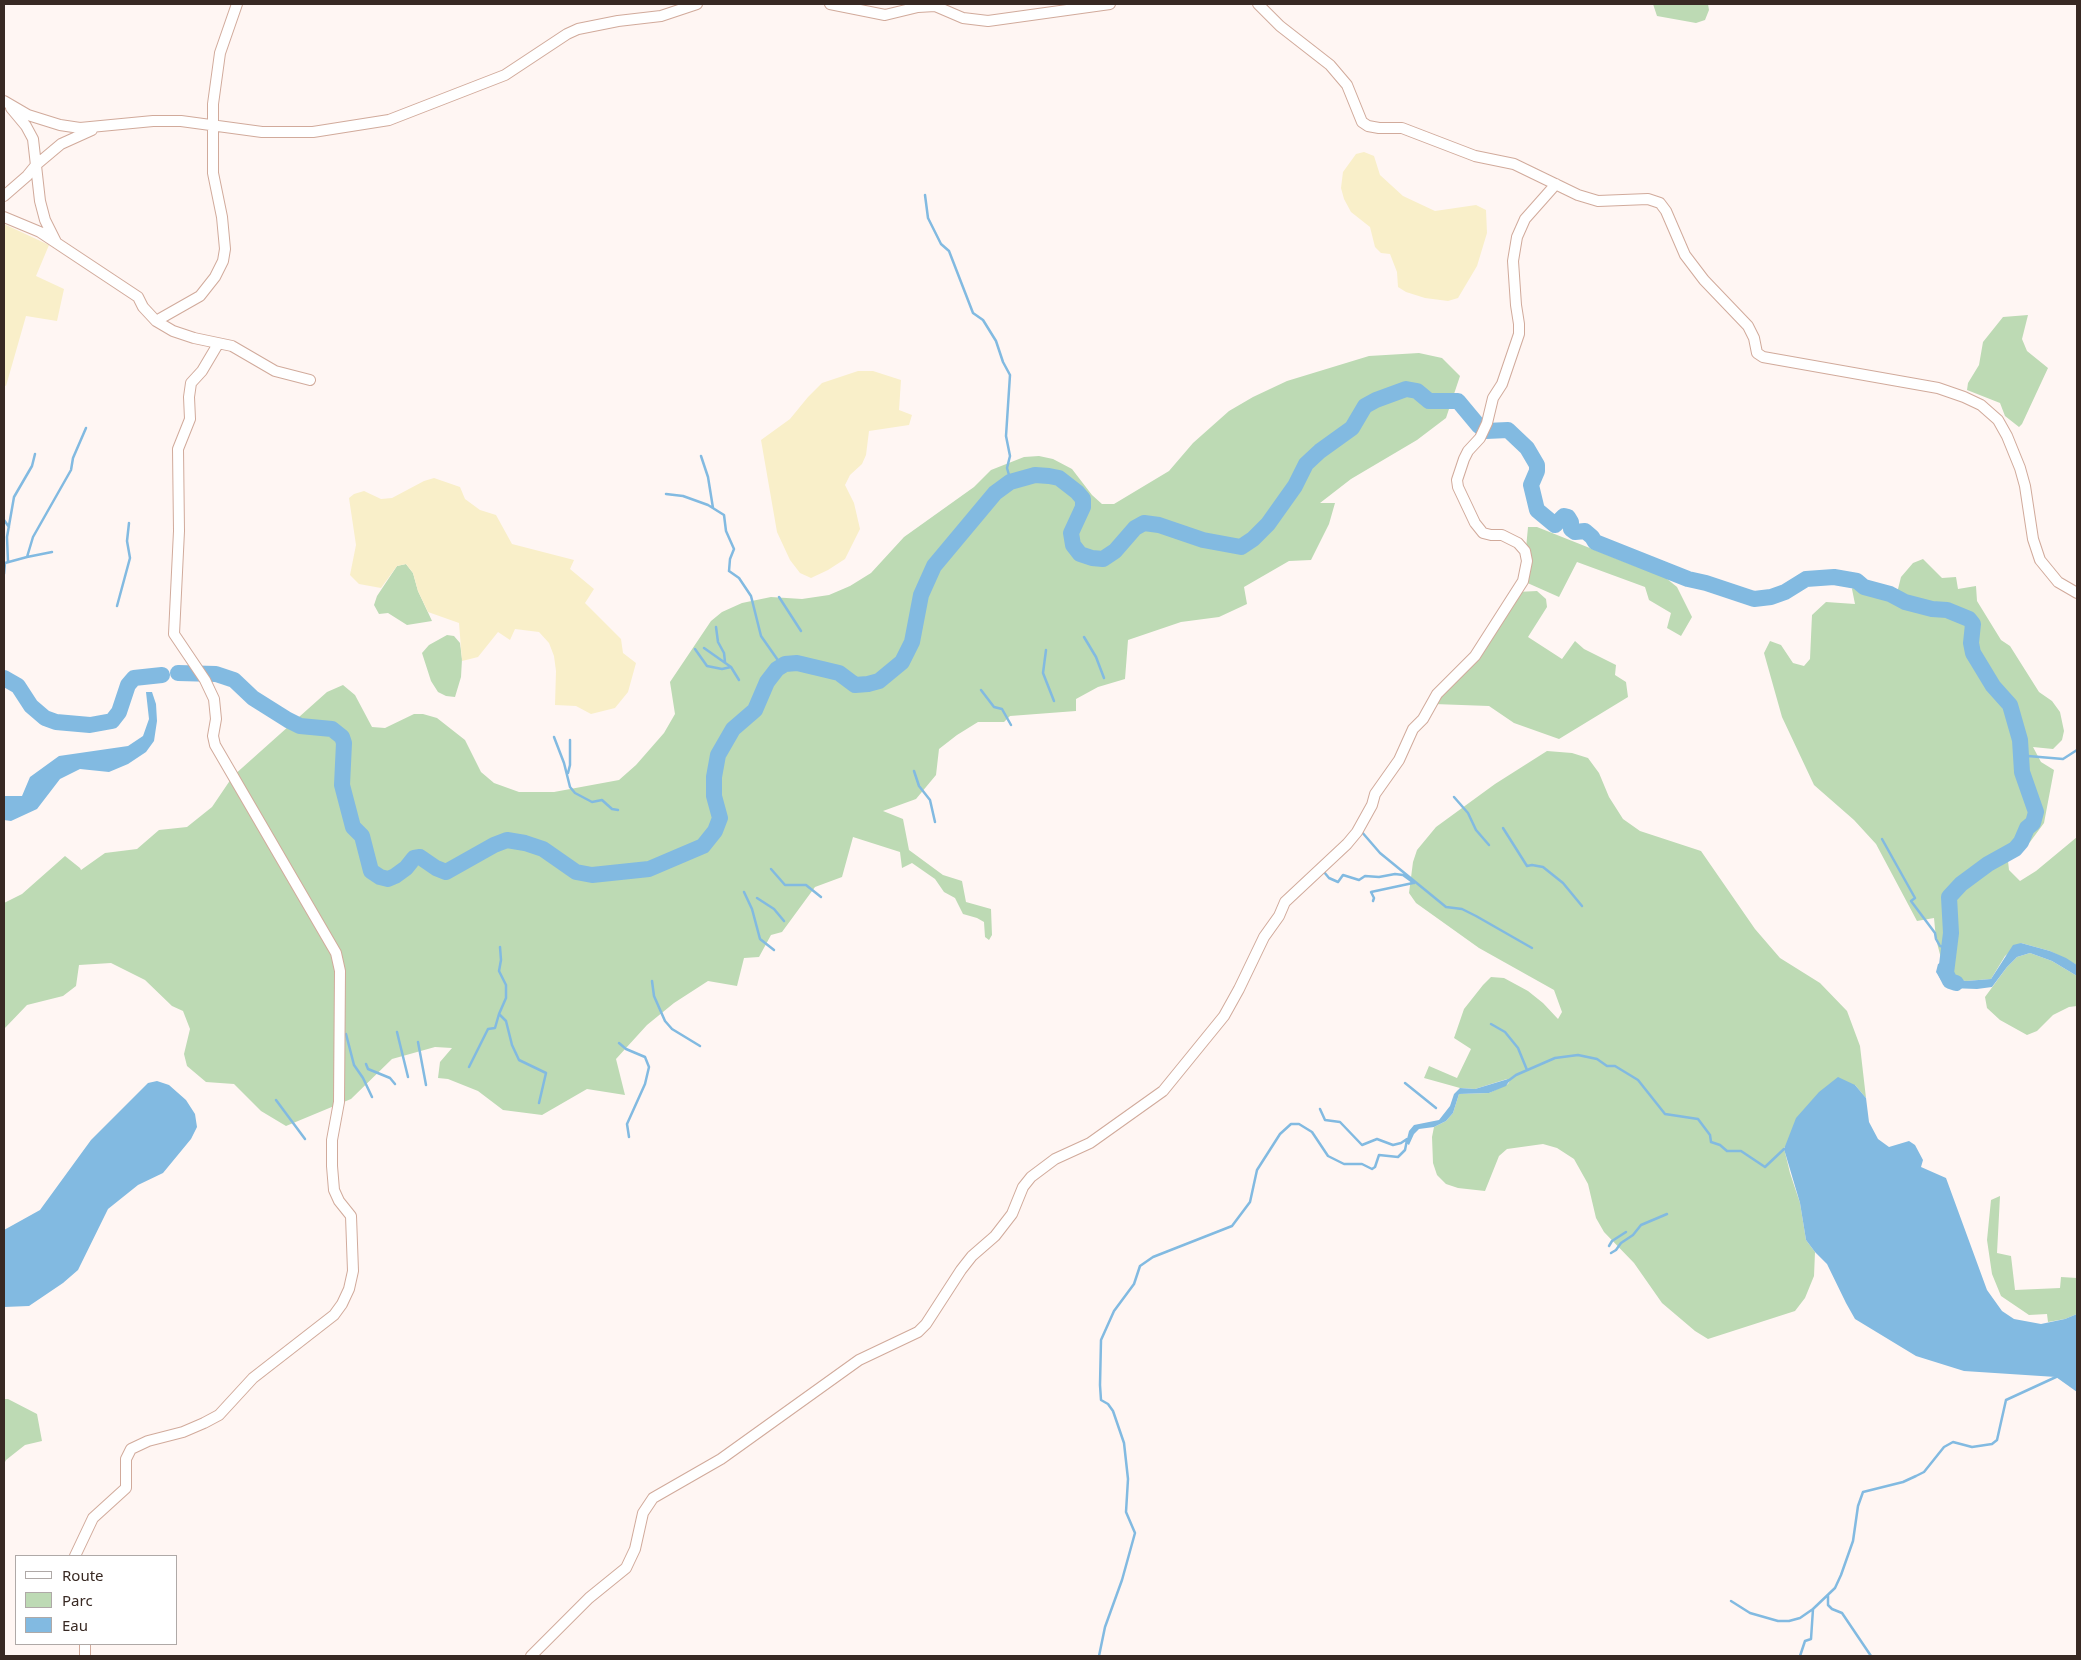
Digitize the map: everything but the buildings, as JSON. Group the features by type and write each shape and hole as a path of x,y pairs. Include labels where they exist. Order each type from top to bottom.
{"street":[{"path":"156,321 200,296 216,277 223,261 225,249 222,217 213,173 213,104 220,53 237,4"},
{"path":"5,102 28,115 60,125 80,128 153,121 181,121 262,132 313,132 389,120 506,75 567,34 578,29 618,21 661,16 697,4"},
{"path":"830,4 885,15 918,7 935,6 963,18 988,21 1110,4"},
{"path":"1258,4 1280,26 1330,65 1347,85 1362,122 1368,126 1402,128 1476,156 1514,164 1578,195 1598,201 1648,199 1660,203 1666,211 1685,255 1704,280 1748,326 1758,352 1763,357 1938,388 1964,396 1981,406 1998,420 2007,436 2020,468 2025,486 2033,539 2040,560 2058,582 2077,593"},
{"path":"5,102 26,126 33,139 44,220 58,244"},
{"path":"4,196 61,144 95,128"},
{"path":"531,1656 589,1598 626,1568 635,1549 642,1513 653,1498 721,1459 859,1360 918,1332 926,1324 972,1256 996,1236 1012,1214 1023,1187 1031,1177 1055,1159 1090,1143 1163,1090 1224,1016 1264,936 1279,916 1285,902 1347,844 1357,832 1372,805 1375,794 1399,760 1413,729 1423,719 1437,694 1474,656 1522,581 1527,562 1525,551 1518,543 1502,535 1491,536 1483,533 1475,524 1458,487 1457,480 1468,451 1480,438 1487,423 1493,398 1502,384 1519,334 1513,261 1517,237 1525,219 1556,184"},
{"path":"4,217 40,232 138,297 143,307 156,321 173,331 218,344 232,346 275,371 310,380"},
{"path":"75,1555 93,1518 126,1488 126,1459 130,1449 148,1440 182,1432 204,1424 219,1415 253,1378 334,1315 349,1289 353,1271 351,1216 339,1201 334,1190 332,1166 332,1140 339,1102 340,971 336,952 215,745 213,736 216,719 214,699 205,680 174,634 179,531 178,449 190,419 189,397 191,383 202,371 218,344"}],"green space":[{"path":"1653,4 1708,4 1709,10 1705,20 1696,23 1657,16"},
{"path":"2028,315 2022,339 2027,351 2048,368 2019,427 2005,416 2000,403 1967,390 1968,383 1979,365 1983,342 2003,317"},
{"path":"1419,353 1442,358 1460,376 1446,418 1417,440 1351,479 1320,503 1335,503 1329,524 1311,560 1289,561 1244,587 1247,604 1219,617 1181,622 1128,640 1125,679 1098,687 1076,699 1076,711 1010,716 1004,722 978,722 939,749 936,775 916,799 883,811 903,819 909,850 943,875 962,881 966,902 991,909 992,935 989,940 985,937 984,922 963,914 955,898 944,892 935,879 912,863 902,868 900,852 853,837 842,877 815,887 782,932 771,935 759,957 744,958 737,986 708,981 674,1003 647,1025 616,1059 625,1095 587,1089 542,1115 503,1110 478,1091 448,1079 438,1078 440,1062 452,1048 435,1047 392,1059 351,1099 286,1126 261,1111 234,1084 206,1082 187,1066 184,1054 190,1029 183,1011 172,1006 145,980 111,963 79,965 76,986 63,996 27,1005 4,1029 4,903 22,894 65,856 81,870 105,853 137,849 159,830 187,827 212,807 233,776 327,692 343,685 355,695 372,727 385,728 414,714 423,714 437,718 465,740 481,772 494,783 519,792 554,792 619,780 636,765 664,733 675,714 670,682 711,621 722,612 742,603 771,597 802,599 829,595 850,586 871,573 904,537 974,487 991,470 1024,457 1039,456 1053,459 1072,469 1092,495 1102,504 1114,504 1169,471 1193,443 1229,411 1253,397 1287,381 1369,356"},
{"path":"1528,527 1537,527 1635,566 1661,574 1677,587 1692,617 1681,636 1667,628 1671,613 1649,600 1645,587 1577,562 1559,597 1523,581"},
{"path":"1923,559 1942,578 1956,577 1958,589 1976,586 1977,601 2001,640 2010,646 2039,692 2052,701 2060,712 2064,731 2062,740 2053,749 2033,747 2041,762 2054,770 2044,823 2030,842 2008,861 2009,870 2020,881 2036,871 2077,837 2077,965 2050,951 2021,943 2005,956 1991,979 1966,981 1956,979 1945,963 1942,962 1936,939 1934,918 1917,921 1876,844 1854,820 1814,785 1782,717 1764,653 1770,641 1781,645 1793,663 1804,666 1810,659 1812,615 1826,602 1855,604 1852,589 1857,581 1864,587 1896,597 1901,577 1913,563"},
{"path":"406,564 413,573 418,591 432,621 407,625 388,613 379,614 374,605 377,596 397,566"},
{"path":"1537,591 1546,599 1547,607 1528,637 1562,659 1575,641 1584,649 1616,665 1615,675 1626,682 1628,697 1559,739 1514,723 1489,706 1434,704 1465,668 1517,592"},
{"path":"447,635 454,636 460,643 462,659 461,677 455,697 446,696 438,692 431,681 422,653 429,645"},
{"path":"1547,751 1572,753 1588,758 1599,773 1609,797 1623,819 1640,831 1701,851 1755,929 1780,958 1820,983 1847,1011 1860,1046 1866,1098 1855,1085 1784,1148 1800,1203 1806,1240 1815,1252 1814,1276 1805,1298 1795,1311 1708,1339 1695,1331 1662,1303 1634,1263 1604,1232 1596,1218 1588,1184 1574,1159 1557,1148 1543,1144 1507,1149 1499,1156 1485,1191 1458,1188 1446,1184 1437,1175 1433,1163 1432,1137 1434,1127 1446,1121 1453,1113 1459,1094 1489,1093 1508,1084 1510,1080 1507,1079 1475,1089 1460,1088 1424,1078 1429,1066 1457,1078 1471,1049 1454,1038 1464,1009 1491,977 1504,978 1528,991 1558,1019 1562,1012 1554,990 1479,948 1416,903 1409,893 1413,862 1417,850 1436,827 1495,784"},
{"path":"2030,953 2052,961 2077,976 2077,1006 2069,1007 2053,1015 2037,1031 2027,1035 2000,1020 1987,1008 1985,997 2007,967 2017,957"},
{"path":"2000,1196 1997,1253 2011,1256 2015,1290 2060,1288 2061,1277 2077,1278 2077,1314 2065,1319 2048,1322 2047,1314 2029,1315 2001,1296 1992,1274 1987,1240 1991,1200"},
{"path":"4,1399 8,1399 37,1414 42,1441 25,1445 6,1460 4,1464"}],"sand":[{"path":"1364,152 1374,156 1380,175 1403,196 1435,211 1476,205 1486,210 1487,233 1477,266 1458,298 1448,301 1425,298 1406,292 1398,287 1397,272 1390,254 1381,253 1375,247 1370,227 1351,212 1341,188 1343,172 1356,154"},
{"path":"4,224 49,245 36,276 64,289 57,321 26,316 6,386 4,385"},
{"path":"858,371 873,371 901,380 899,410 912,415 909,425 869,431 866,455 862,464 850,475 845,485 854,503 860,529 845,559 811,578 800,573 790,560 777,532 761,440 790,419 822,383"},
{"path":"434,478 460,487 465,499 480,510 496,515 512,544 574,560 570,569 594,589 585,603 621,639 623,653 636,663 628,692 615,708 591,714 576,706 555,705 556,671 554,656 549,643 539,632 515,629 510,640 498,632 478,657 462,661 459,623 428,612 418,591 413,573 406,564 397,566 381,588 359,584 350,575 356,545 349,498 354,494 364,491 381,499 392,498 424,481"}],"water":[{"path":"146,692 152,692 156,704 157,721 154,741 146,752 128,764 109,772 80,769 60,779 37,809 11,821 4,820 4,796 22,796 30,777 59,756 128,746 143,736 149,719"},
{"path":"2021,943 2050,951 2066,958 2077,965 2077,976 2052,961 2030,953 2017,957 1992,987 1977,989 1950,988 1941,980 1936,972 1938,964 1942,962 1945,963 1957,979 1966,981 1991,979 2013,945"},
{"path":"1838,1077 1855,1085 1866,1098 1869,1122 1878,1139 1889,1147 1909,1141 1915,1145 1923,1160 1921,1167 1946,1178 1987,1290 2002,1311 2014,1319 2041,1324 2065,1319 2077,1314 2077,1392 2056,1377 1964,1371 1916,1356 1855,1319 1827,1264 1806,1240 1800,1203 1784,1149 1796,1118 1819,1092"},
{"path":"1510,1080 1506,1086 1489,1093 1459,1094 1453,1113 1446,1121 1434,1127 1419,1129 1414,1134 1409,1145 1406,1143 1409,1131 1414,1125 1439,1120 1450,1106 1454,1094 1460,1088 1475,1089"},
{"path":"157,1081 169,1085 186,1100 195,1114 197,1127 191,1139 163,1173 138,1185 108,1209 78,1270 63,1283 29,1306 4,1307 4,1230 40,1210 91,1140 148,1083"}],"waterway":[{"path":"925,195 928,218 941,244 949,251 973,313 983,320 996,341 1003,362 1010,375 1006,436 1010,456 1007,468 1009,475 1019,478"},
{"path":"178,673 216,674 234,680 253,698 288,720 300,726 332,729 342,737 344,743 342,785 353,827 362,836 371,871 380,877 388,879 395,876 406,868 414,858 420,857 436,868 446,872 494,845 507,840 543,849 576,872 592,875 649,869 703,846 715,831 720,818 714,796 714,777 718,755 733,729 755,710 767,682 777,669 785,664 797,663 839,673 855,685 879,681 902,662 912,642 921,595 934,566 995,493 1010,482 1035,475 1049,476 1059,478 1077,492 1083,499 1083,507 1071,533 1073,545 1080,554 1092,558 1103,559 1115,551 1135,528 1144,523 1159,525 1203,540 1241,547 1253,539 1268,524 1295,486 1306,464 1320,451 1352,428 1365,406 1406,389 1417,391 1429,401 1458,401 1478,425 1486,431 1508,430 1527,448 1537,465 1537,471 1531,485 1537,510 1555,525 1564,516 1568,517 1571,522 1571,529 1575,532 1585,531 1595,542 1688,579 1754,599 1771,597 1785,592 1806,579 1834,577 1857,581 1864,587 1890,594 1905,602 1932,609 1947,610 1969,619 1973,624 1971,643 1973,653 1993,686 2010,705 2020,740 2022,772 2036,812 2033,823 2027,828 2021,842 2015,849 1988,864 1961,884 1949,897 1951,933 1946,973 1950,981 1956,983"},
{"path":"4,574 5,563 27,557 33,537 71,470 73,458 86,428"},
{"path":"8,562 7,537 14,497 32,466 35,454"},
{"path":"701,456 708,477 713,508"},
{"path":"666,494 683,496 708,505 724,515 726,531 734,549 730,559 729,571 739,578 751,596 761,636 782,666"},
{"path":"4,520 9,527"},
{"path":"117,606 130,558 127,541 129,523"},
{"path":"27,557 52,552"},
{"path":"779,597 801,631"},
{"path":"716,627 718,642 724,653 725,662"},
{"path":"1084,637 1096,657 1104,678"},
{"path":"704,648 731,667"},
{"path":"695,649 707,666 722,669 731,667 739,680"},
{"path":"1046,650 1043,673 1054,701"},
{"path":"4,678 18,686 31,706 45,718 56,722 90,725 112,721 119,712 128,685 134,678 162,675"},
{"path":"981,690 994,707 1002,709 1011,725"},
{"path":"554,737 564,763 570,787 575,793 592,802 602,800 612,809 618,810"},
{"path":"568,773 570,765 570,740"},
{"path":"2021,767 2028,756 2063,759 2077,750"},
{"path":"914,771 919,786 930,800 935,822"},
{"path":"1454,797 1468,813 1476,830 1489,845"},
{"path":"1503,828 1527,866 1543,867 1563,883 1582,906"},
{"path":"1361,831 1380,853 1446,907 1462,909 1532,948"},
{"path":"1882,839 1915,898 1911,901 1935,933 1940,946 1950,948"},
{"path":"771,869 785,885 806,885 821,897"},
{"path":"1324,872 1329,878 1338,882 1343,875 1359,880 1365,876 1379,877 1395,874 1403,875 1414,883"},
{"path":"1373,901 1374,898 1371,892 1413,883"},
{"path":"744,892 752,909 760,939 774,950"},
{"path":"757,898 774,909 784,921"},
{"path":"500,947 501,960 499,971 506,985 506,998 499,1014 506,1021 512,1045 519,1060 546,1073 539,1103"},
{"path":"652,981 654,996 665,1021 672,1029 700,1046"},
{"path":"469,1067 488,1029 495,1028 499,1014"},
{"path":"1491,1024 1505,1032 1518,1048 1527,1070"},
{"path":"397,1032 408,1077"},
{"path":"346,1034 354,1065 372,1097"},
{"path":"418,1042 426,1085"},
{"path":"619,1043 626,1049 645,1057 649,1067 645,1084 627,1124 629,1137"},
{"path":"1508,1081 1516,1075 1555,1058 1578,1055 1597,1059 1607,1066 1615,1066 1638,1080 1665,1114 1698,1119 1710,1135 1711,1142 1720,1145 1727,1151 1741,1151 1765,1167 1784,1149"},
{"path":"366,1064 368,1069 390,1078 395,1084"},
{"path":"1405,1083 1436,1108"},
{"path":"276,1100 305,1139"},
{"path":"1320,1109 1325,1120 1340,1122 1362,1145 1377,1139 1393,1145 1407,1139"},
{"path":"1099,1656 1105,1627 1122,1580 1135,1533 1126,1512 1128,1479 1124,1443 1113,1411 1108,1404 1101,1400 1101,1340 1114,1311 1134,1284 1140,1266 1153,1257 1232,1226 1250,1202 1257,1170 1280,1134 1291,1124 1299,1124 1312,1132 1328,1156 1344,1164 1362,1164 1372,1169 1375,1167 1379,1155 1398,1157 1405,1150 1407,1140"},
{"path":"1611,1253 1633,1235 1641,1225 1667,1214"},
{"path":"1609,1246 1612,1241 1626,1232"},
{"path":"1731,1601 1750,1613 1778,1621 1800,1618 1813,1609 1835,1588 1853,1541 1858,1506 1863,1492 1903,1482 1924,1472 1944,1447 1953,1442 1972,1447 1992,1444 1997,1440 2006,1400 2056,1377"},
{"path":"1828,1595 1828,1605 1842,1613 1871,1656"},
{"path":"1800,1656 1805,1641 1811,1639 1813,1609"}]}
